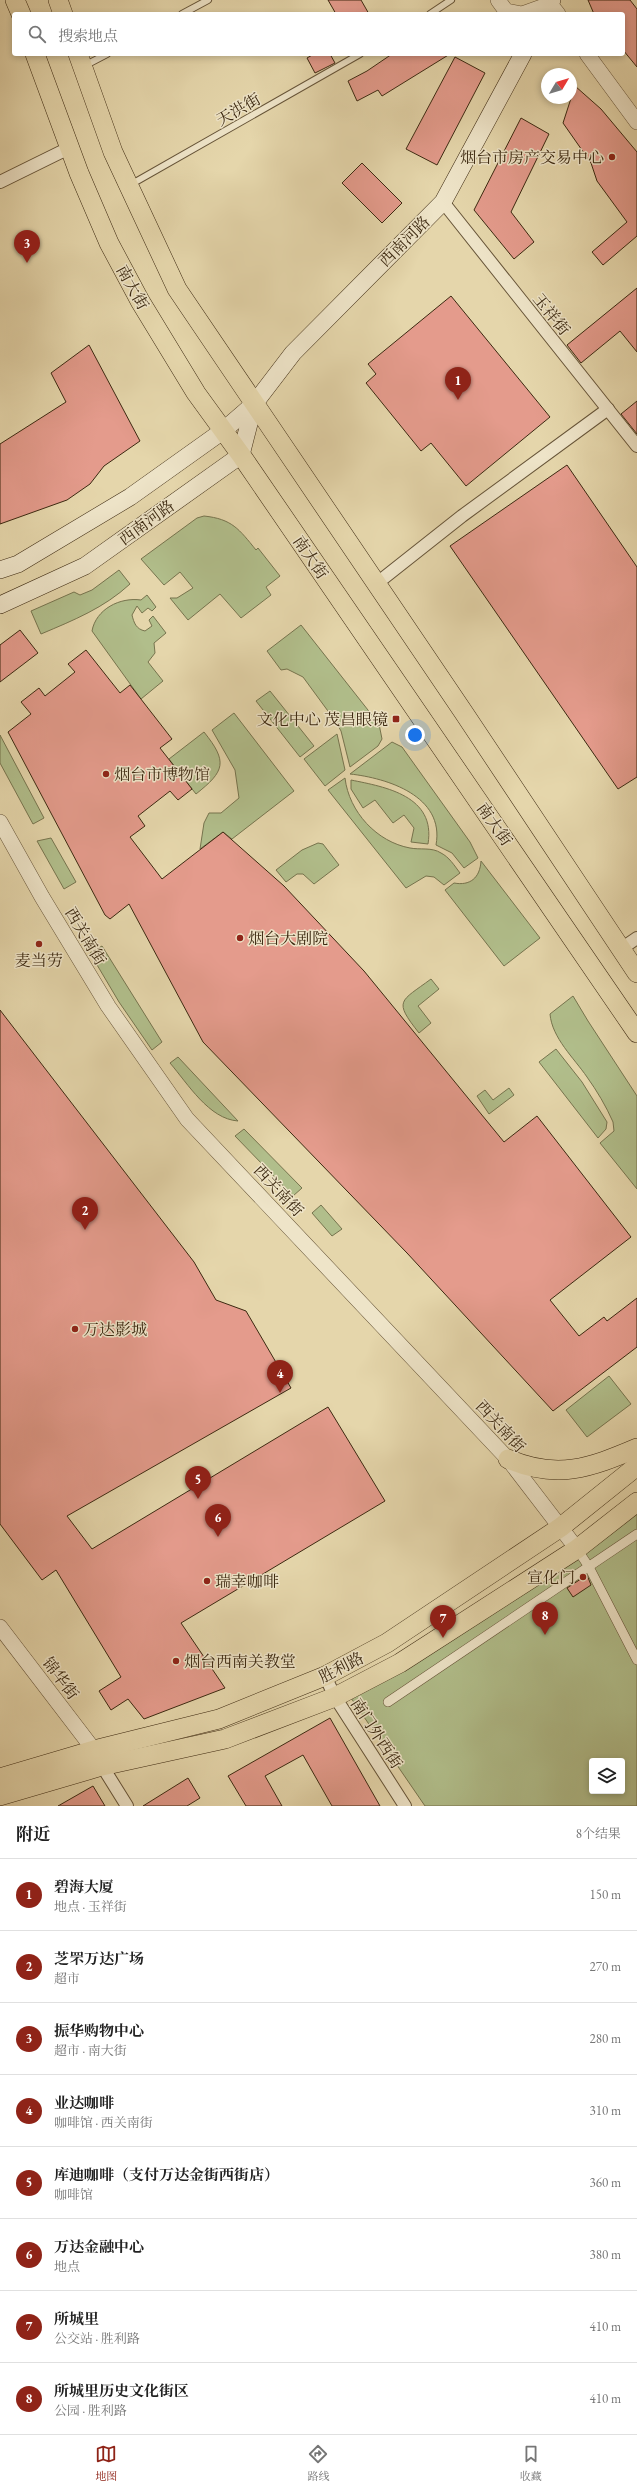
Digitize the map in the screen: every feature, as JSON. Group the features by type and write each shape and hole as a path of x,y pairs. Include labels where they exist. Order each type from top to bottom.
{"main road":[{"path":"15,0 19,12"},
{"path":"58,0 62,12"},
{"name":"南大街","path":"36,56 69,148 109,243 140,301 196,393 241,454 637,1033"},
{"name":"西南河路","path":"0,570 18,564 130,497 224,430 254,404 293,353 443,202 522,56"},
{"path":"81,60 113,152 128,187 177,289 637,973"},
{"name":"西南河路","path":"0,605 85,566 241,454 254,404"},
{"path":"508,1459 525,1466 556,1472 589,1465 637,1448"},
{"name":"胜利路","path":"0,1796 98,1758 219,1719 325,1676 387,1643 561,1527 637,1466"},
{"name":"胜利路","path":"0,1778 98,1758 225,1739 335,1697 400,1663 577,1548 637,1502"}],"street":[{"path":"498,0 506,11 511,12"},
{"path":"532,12 551,8"},
{"path":"588,56 637,122"},
{"path":"0,182 69,148"},
{"name":"玉祥街","path":"443,202 637,446"},
{"path":"376,584 462,516 608,409"},
{"name":"西关南街","path":"0,822 42,897 108,1006 187,1119 508,1459 577,1548"},
{"path":"621,949 637,938"},
{"path":"388,1702 637,1534"},
{"path":"577,1548 589,1567 637,1660"},
{"name":"锦华街","path":"0,1626 98,1758"},
{"name":"南门外西街","path":"325,1676 335,1697 405,1806"},
{"path":"98,1758 126,1806"}],"lane":[{"path":"186,12 208,0"},
{"path":"433,12 451,0"},
{"path":"81,60 98,56"},
{"name":"天洪街","path":"128,187 357,56"}],"green space":[{"path":"204,516 214,517 234,526 245,536 256,550 258,548 280,576 266,587 271,595 241,618 220,594 188,620 170,598 177,598 193,588 180,572 164,585 141,559 197,518"},
{"path":"119,570 130,584 99,607 41,634 31,611 74,592 80,595 92,590"},
{"path":"147,595 156,607 152,611 148,608 142,613 137,606 132,615 137,627 145,631 152,626 149,620 153,616 166,633 154,643 155,653 148,662 163,681 141,699 92,631 98,616 110,606 125,600 141,600"},
{"path":"301,625 379,724 382,739 378,746 350,767 341,731 336,722 303,677 287,669 281,670 267,651"},
{"path":"270,691 314,746 300,757 256,701"},
{"path":"234,713 294,791 232,839 223,832 200,849 204,823 209,813 221,813 239,798 235,770 212,730"},
{"path":"204,732 217,751 220,759 220,766 213,779 196,794 169,759"},
{"path":"337,734 345,770 325,786 304,759"},
{"path":"0,735 44,818 33,824 0,763"},
{"path":"392,742 402,747 470,842 478,858 464,868 452,853 436,845 436,828 432,814 422,802 396,785 365,776 350,774"},
{"path":"345,778 352,802 367,824 376,832 398,845 437,851 449,859 460,873 444,885 434,877 426,876 406,888 328,790"},
{"path":"351,780 379,786 393,791 406,797 416,805 424,815 428,828 428,844 411,842 414,828 404,815 393,823 375,800 363,808 351,789"},
{"path":"51,838 76,882 64,889 37,841"},
{"path":"318,843 323,844 339,865 314,884 303,874 297,874 286,882 276,870 302,850"},
{"path":"481,861 540,938 504,966 445,890 454,883 460,884 473,880 479,872"},
{"path":"102,946 162,1042 152,1050 119,1002 90,953"},
{"path":"431,979 439,989 418,1006 431,1023 419,1033 406,1014 403,1007 404,1002 412,992"},
{"path":"573,996 637,1096 637,1189 600,1143 614,1131 613,1122 594,1088 559,1039 552,1023 550,1014"},
{"path":"556,1049 582,1082 607,1122 606,1129 598,1138 539,1062"},
{"path":"178,1057 238,1121 227,1119 218,1114 200,1099 170,1063"},
{"path":"509,1088 514,1095 489,1114 477,1096 485,1090 493,1100"},
{"path":"244,1129 302,1188 293,1196 235,1136"},
{"path":"321,1205 342,1229 332,1236 312,1213"},
{"path":"609,1376 631,1404 587,1437 566,1410"},
{"path":"637,1512 637,1806 425,1806 351,1698"}],"building":[{"path":"328,0 361,0 368,12 335,12"},
{"path":"588,0 630,0 637,9 637,67 625,52 625,12 593,12"},
{"path":"310,56 331,56 335,63 315,73 307,58"},
{"path":"389,56 447,56 382,96 378,90 357,101 348,81 367,71"},
{"path":"455,57 485,73 437,165 406,149"},
{"name":"烟台市房产交易中心","path":"577,88 601,109 637,152 637,236 603,265 592,252 627,222 597,181 591,163 563,123 569,104 577,104"},
{"path":"521,118 549,134 511,212 534,242 514,259 474,210"},
{"path":"362,163 402,203 382,223 342,183"},
{"path":"637,288 637,352 620,331 581,363 567,345"},
{"path":"451,296 550,417 466,486 431,443 421,451 366,383 376,374 368,364"},
{"path":"89,345 140,441 104,466 90,484 67,500 0,524 0,444 66,402 51,373"},
{"path":"637,401 637,434 621,414"},
{"path":"567,465 637,567 637,777 618,789 450,546"},
{"path":"20,630 38,653 0,682 0,645"},
{"path":"86,650 120,693 130,685 172,739 160,748 192,789 178,800 170,791 138,816 145,826 130,837 162,879 223,832 284,886 364,971 504,1142 537,1116 631,1237 550,1300 579,1336 604,1317 607,1321 637,1298 637,1347 553,1411 407,1253 203,1042 129,904 110,919 105,915 8,732 31,714 21,702 39,688 45,696 75,672 68,664"},
{"path":"0,1010 194,1262 216,1300 246,1311 291,1388 67,1516 92,1549 328,1407 385,1501 181,1623 225,1688 144,1719 128,1699 111,1710 99,1691 121,1677 56,1570 42,1580 0,1524"},
{"path":"587,1575 591,1585 573,1597 567,1588"},
{"path":"330,1718 380,1806 332,1806 303,1755 265,1776 282,1806 246,1806 228,1776"},
{"path":"188,1778 200,1798 187,1806 143,1806"},
{"path":"93,1786 105,1806 58,1806"}],"place":[{"name":"烟台市房产交易中心","path":"612,157"},
{"name":"振华购物中心","path":"27,263"},
{"name":"碧海大厦","path":"458,400"},
{"name":"文化中心 茂昌眼镜","path":"396,719"},
{"name":"烟台市博物馆","path":"106,774"},
{"name":"烟台大剧院","path":"240,938"},
{"name":"麦当劳","path":"39,944"},
{"name":"芝罘万达广场","path":"85,1230"},
{"name":"万达影城","path":"75,1329"},
{"name":"业达咖啡","path":"280,1393"},
{"name":"库迪咖啡（支付万达金街西街店）","path":"198,1499"},
{"name":"万达金融中心","path":"218,1537"},
{"name":"宣化门","path":"583,1577"},
{"name":"瑞幸咖啡","path":"207,1581"},
{"name":"所城里历史文化街区","path":"545,1635"},
{"name":"所城里","path":"443,1638"},
{"name":"烟台西南关教堂","path":"176,1661"}]}
